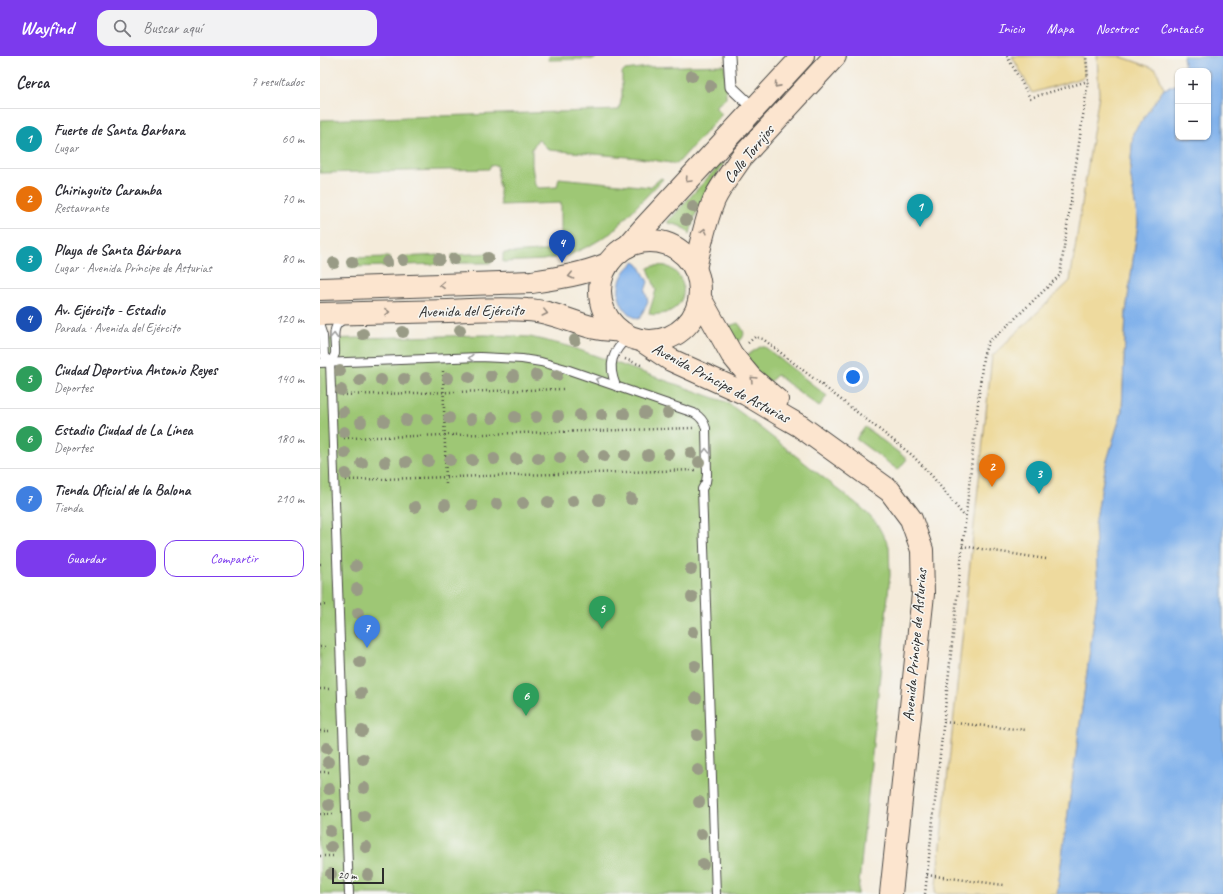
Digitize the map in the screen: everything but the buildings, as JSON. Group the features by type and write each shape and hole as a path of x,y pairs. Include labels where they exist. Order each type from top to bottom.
{"main road":[{"name":"Calle Torrijos","path":"628,246 803,56"},
{"name":"Calle Torrijos","path":"695,269 706,221 715,199 730,174 741,158 835,56"},
{"path":"641,242 657,242 669,245 687,257 695,269 700,282 700,298 695,313 688,324 668,338 657,340 630,335 610,320 603,308 600,296 600,286 603,275 608,264 618,253 628,246 641,242"},
{"name":"Avenida del Ejército","path":"320,289 532,282 583,273 608,264"},
{"name":"Avenida Príncipe de Asturias","path":"700,298 732,355 751,378 790,412 800,426"},
{"name":"Avenida del Ejército","path":"320,314 497,309 529,310 546,313 594,328 630,335"},
{"name":"Avenida Príncipe de Asturias","path":"630,335 671,360 746,394 800,426 890,491 911,519 922,550 923,594 891,894"}],"street":[{"path":"730,56 731,87 754,109"}],"lane":[{"path":"349,894 330,362 335,356 334,331 336,326 343,319 359,313"},
{"path":"320,327 323,336 324,356 330,362"},
{"path":"616,386 611,370 612,361 617,349 630,335"},
{"path":"320,363 480,357 522,359 566,369 616,386 694,413 700,416 704,421 706,428 707,470 706,482 702,489 716,894"}],"path":[{"path":"1007,56 1030,98 1088,81"},
{"path":"925,894 983,357 988,342 1003,330 1060,275 1088,81 1086,56"},
{"path":"443,359 446,485"},
{"path":"331,396 563,389"},
{"path":"332,438 706,428"},
{"path":"334,480 707,470"},
{"path":"962,546 1046,559"},
{"path":"320,606 326,605"},
{"path":"320,647 328,647"},
{"path":"320,689 329,689"},
{"path":"944,722 1027,730"},
{"path":"320,731 331,731"},
{"path":"320,772 332,772"},
{"path":"320,814 334,814"},
{"path":"320,856 336,856"},
{"path":"926,876 1004,885"}],"green space":[{"path":"549,56 595,56 595,59 549,60"},
{"path":"725,65 726,98 715,107 722,114 677,164 639,158 549,150 538,139 532,149 532,166 535,185 539,188 557,187 559,178 650,187 661,178 663,179 611,233 591,245 569,255 543,260 503,262 503,253 561,250 561,203 501,205 497,165 490,166 489,169 320,173 320,120 619,110 622,96 622,73 625,70 648,67"},
{"path":"724,162 707,190 695,216 690,234 686,229 680,226 668,223 668,221 720,164"},
{"path":"490,253 491,263 452,263 452,255"},
{"path":"441,255 442,264 401,265 401,257"},
{"path":"389,257 389,266 349,267 349,258"},
{"path":"653,266 666,266 674,271 680,277 683,285 683,292 681,300 677,306 670,311 653,315 649,313 656,290 648,268"},
{"path":"738,323 743,330 744,336 734,346 726,327"},
{"path":"485,335 530,337 568,346 726,402 862,508 877,524 889,546 890,575 858,894 320,894 320,339"},
{"path":"760,347 765,347 827,396 819,407 777,375 768,383 743,359"},
{"path":"865,427 907,459 898,470 856,439"}],"sand":[{"path":"1012,56 1083,56 1085,77 1032,93"},
{"path":"1097,56 1119,56 1156,69 1164,89 1133,133 1130,172 1138,223 1126,312 1122,411 1106,464 1095,524 1098,590 1057,894 935,894 992,356 1070,281 1099,94"}],"water":[{"path":"1183,56 1223,56 1223,894 1057,894 1098,590 1095,524 1106,464 1122,411 1126,312 1138,223 1130,172 1133,133 1164,89 1175,85 1175,140 1211,140 1211,68 1185,68"},
{"path":"635,262 639,265 648,282 645,291 648,301 640,318 637,319 629,314 623,307 619,292 623,275"}],"place":[{"name":"Fuerte de Santa Barbara","path":"920,227"},
{"name":"Av. Ejército - Estadio","path":"562,263"},
{"name":"Chiringuito Caramba","path":"992,487"},
{"name":"Playa de Santa Bárbara","path":"1039,494"},
{"name":"Ciudad Deportiva Antonio Reyes","path":"602,629"},
{"name":"Tienda Oficial de la Balona","path":"367,648"},
{"name":"Estadio Ciudad de La Línea","path":"526,716"}]}
